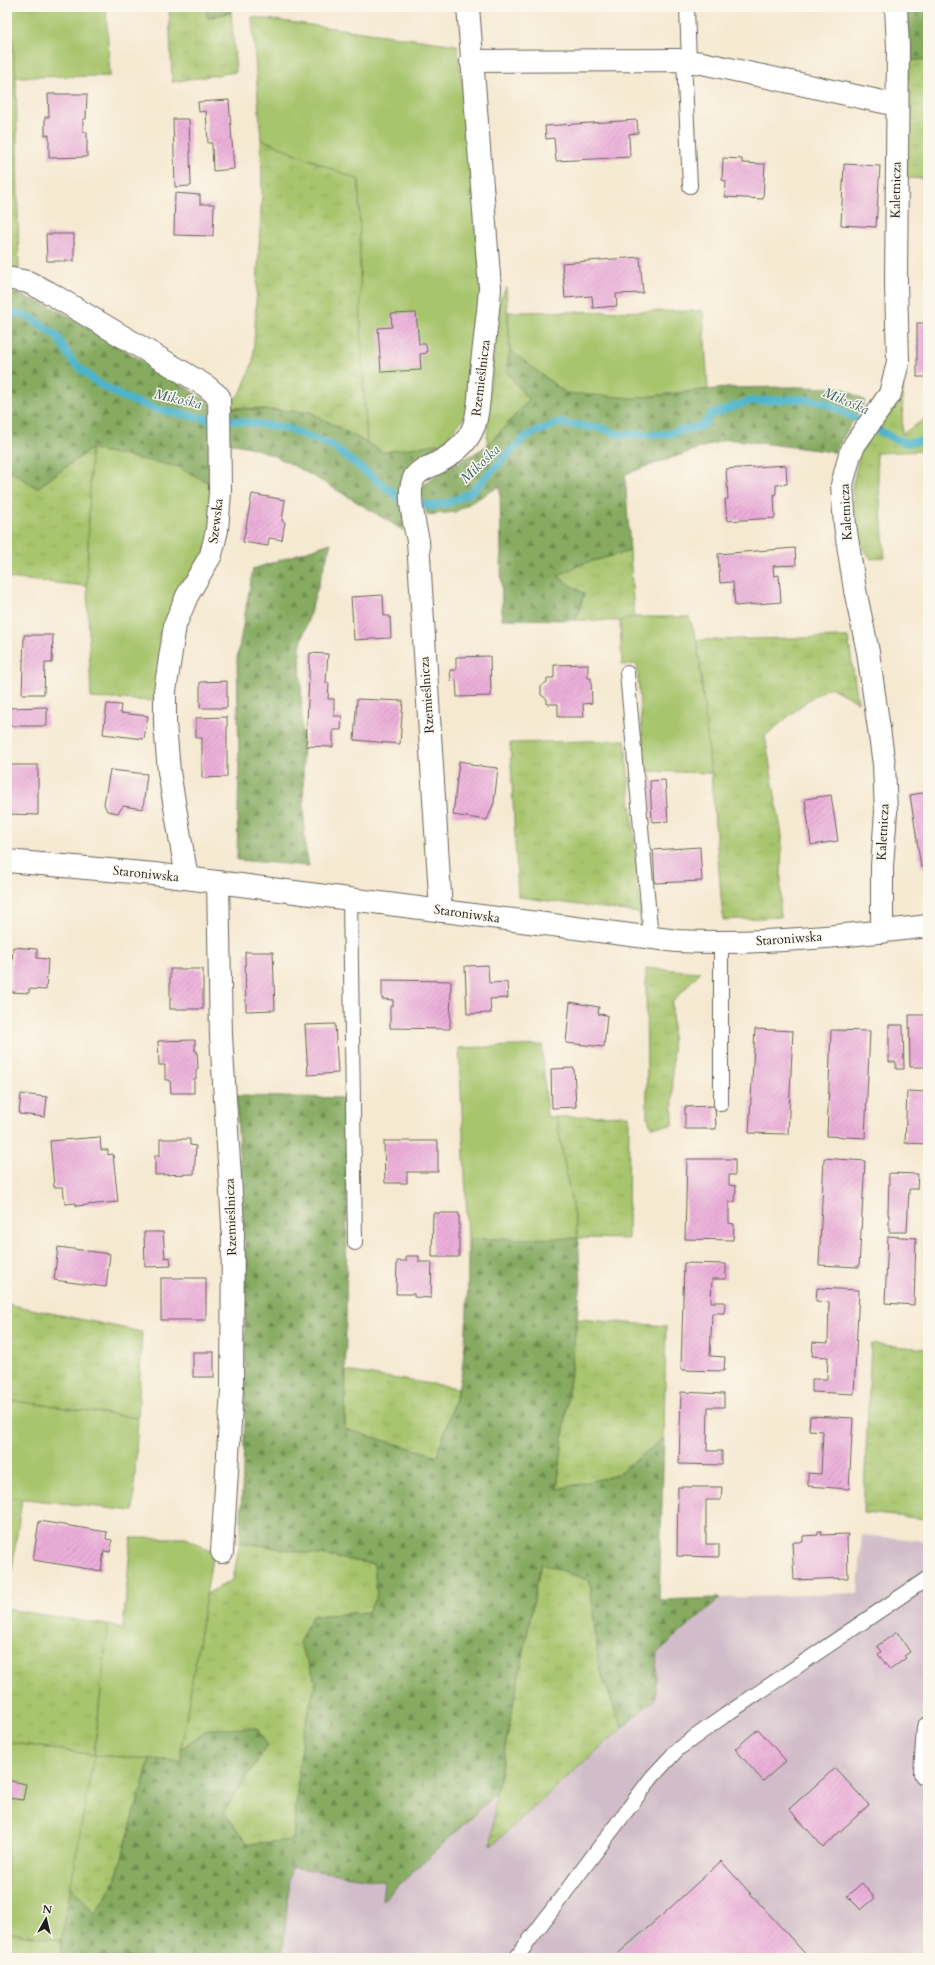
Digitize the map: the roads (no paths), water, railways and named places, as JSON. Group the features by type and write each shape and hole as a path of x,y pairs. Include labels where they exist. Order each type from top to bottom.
{"street":[{"name":"Rzemieślnicza","path":"441,910 418,541 412,500 414,478 423,469 439,462 461,447 473,428 479,409 481,373 487,330 490,288 471,61 468,7"},
{"name":"Kaletnicza","path":"882,932 882,866 886,812 884,764 868,652 849,552 842,485 850,454 861,433 890,394 895,379 898,362 896,283 898,47 896,7"},
{"path":"471,61 687,61 897,105"},
{"name":"Szewska","path":"7,278 28,282 48,292 206,386 219,397 220,492 217,530 211,555 187,596 175,625 165,691 165,724 169,772 187,878"},
{"name":"Staroniwska","path":"7,861 187,878 651,938 721,943 785,941 928,926"},
{"name":"Rzemieślnicza","path":"218,882 221,1036 233,1224 232,1388 222,1552"},
{"path":"925,1773 928,1728"}],"lane":[{"path":"687,7 690,186"},
{"path":"627,673 651,938"},
{"path":"350,898 355,1243"},
{"path":"721,943 721,1104"},
{"path":"516,1958 652,1778 678,1749 724,1716 928,1578"}],"waterway":[{"name":"Mikośka","path":"7,311 30,317 57,336 72,361 96,382 125,398 156,409 207,419 230,420 286,428 331,445 401,499 432,506 451,502 471,492 526,436 558,423 602,428 619,435 667,434 704,425 710,415 750,401 803,399 826,403 893,438 906,443 928,440"}]}
